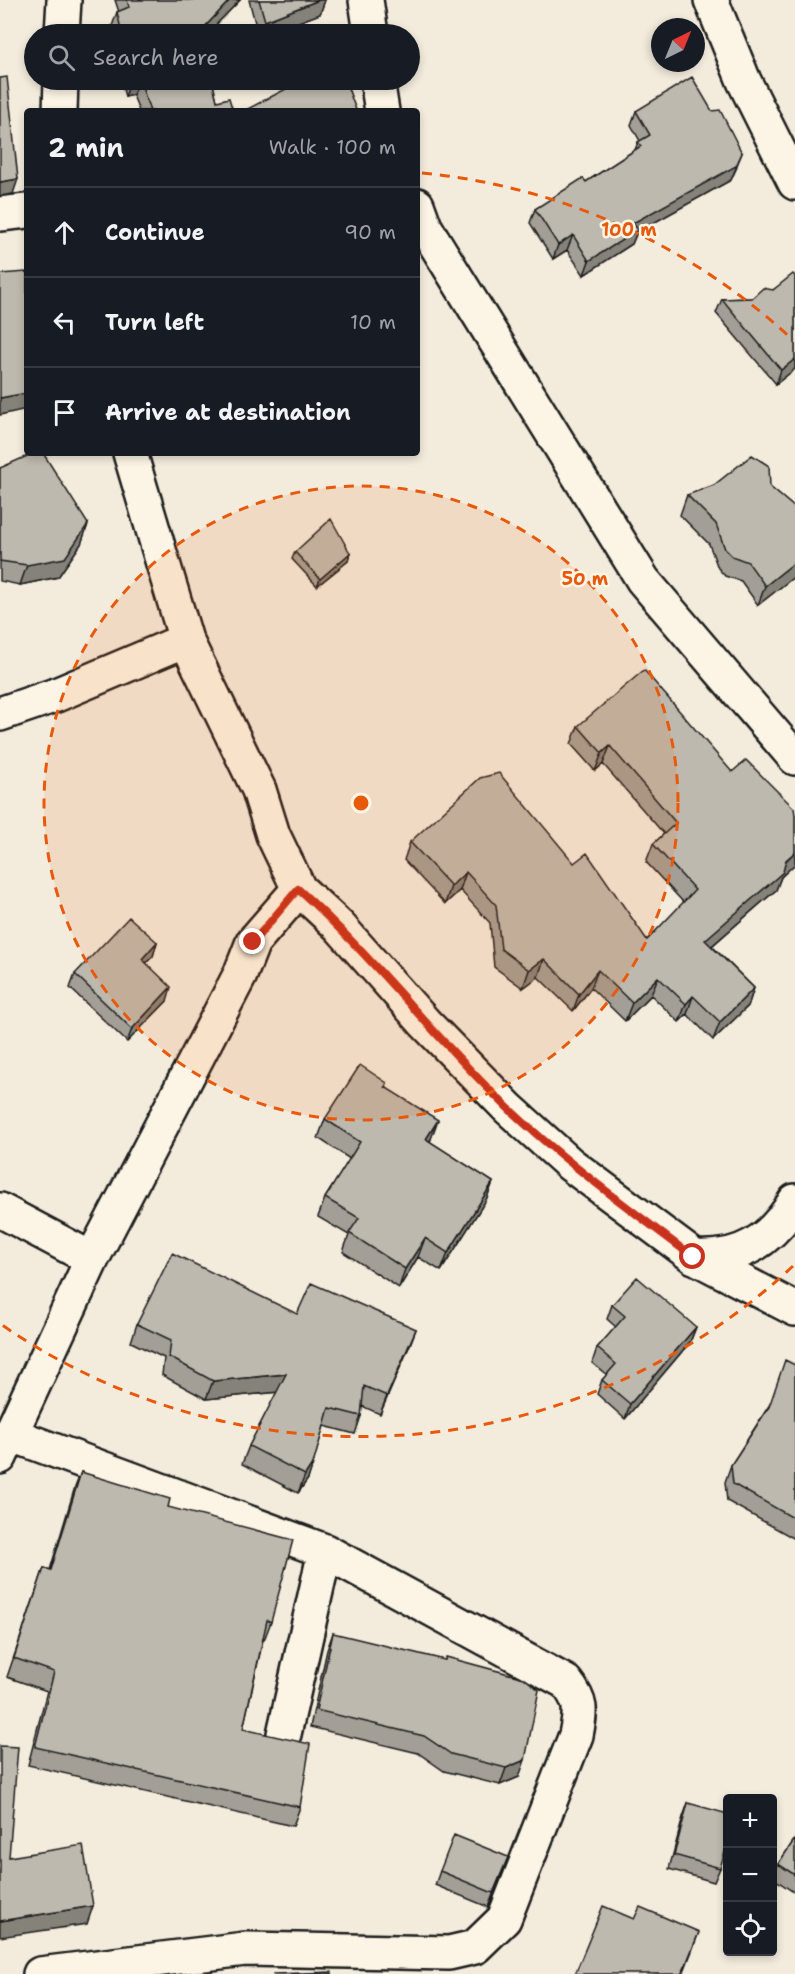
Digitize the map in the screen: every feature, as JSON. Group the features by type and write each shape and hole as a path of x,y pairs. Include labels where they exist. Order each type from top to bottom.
{"street":[{"path":"63,24 64,0"},
{"path":"366,0 370,24"},
{"path":"711,0 744,81 795,183"},
{"path":"60,108 61,90"},
{"path":"379,90 382,108"},
{"path":"0,214 24,211"},
{"path":"420,213 425,227 643,580 795,758"},
{"path":"131,456 186,640 259,790 273,835 298,889 339,926 425,1023 508,1108 570,1164 693,1257 795,1309"},
{"path":"0,714 56,695 186,640"},
{"path":"40,1974 245,1949 449,1953 475,1947 504,1919 576,1735 580,1714 578,1697 566,1682 325,1551 5,1446 92,1259 240,975 253,942 298,889"},
{"path":"693,1257 720,1259 748,1250 785,1219 795,1201"},
{"path":"0,1210 92,1259"},
{"path":"284,1734 325,1551"}],"building":[{"path":"127,0 230,0 208,24 120,24 117,12 129,7"},
{"path":"259,0 319,0 265,21"},
{"path":"7,77 18,179 0,182 0,78"},
{"path":"692,77 712,111 720,110 742,153 736,166 633,223 638,230 589,261 573,235 558,245 535,209 583,178 586,182 641,146 638,142 650,135 636,111"},
{"path":"143,90 214,90 217,101 229,98 232,108 149,108"},
{"path":"284,90 349,90 355,108 250,108"},
{"path":"24,272 24,394 0,398 0,274"},
{"path":"793,274 795,276 795,359 781,370 722,299 752,298 763,288 773,290"},
{"path":"752,455 769,466 770,487 795,508 795,562 765,586 748,562 732,556 725,549 716,524 687,495 714,485"},
{"path":"27,456 45,456 88,524 65,558 27,565 0,561 0,468"},
{"path":"331,519 350,553 320,579 295,552"},
{"path":"644,670 732,772 746,760 794,808 795,852 786,860 783,872 705,940 754,988 720,1022 693,996 686,1004 658,977 632,1003 598,970 579,994 544,959 529,970 501,949 496,905 466,872 451,886 410,842 480,778 499,773 574,863 587,853 647,940 695,890 653,844 676,823 610,746 602,753 578,726"},
{"path":"129,917 157,942 142,959 171,987 132,1029 75,974"},
{"path":"360,1065 387,1083 385,1087 438,1120 426,1139 493,1182 448,1253 425,1238 405,1269 349,1233 359,1218 325,1198 360,1142 325,1119"},
{"path":"172,1253 297,1314 311,1283 416,1329 387,1396 364,1386 361,1416 329,1408 314,1461 305,1475 249,1446 286,1374 213,1381 169,1357 171,1340 137,1324"},
{"path":"637,1277 696,1327 630,1404 602,1380 616,1364 597,1348 625,1316 612,1305"},
{"path":"785,1360 795,1365 795,1519 733,1484 731,1465 769,1407"},
{"path":"81,1472 170,1499 168,1507 293,1540 271,1622 267,1620 243,1729 310,1744 300,1807 35,1747 54,1672 14,1658 44,1568 51,1570"},
{"path":"333,1633 445,1660 446,1657 524,1678 539,1690 525,1760 506,1768 451,1754 424,1736 316,1710"},
{"path":"0,1746 18,1747 9,1857 83,1845 93,1906 0,1921"},
{"path":"688,1803 723,1813 723,1858 720,1868 674,1855"},
{"path":"454,1835 508,1857 493,1893 440,1871"},
{"path":"795,1839 795,1875 778,1864"},
{"path":"603,1906 634,1919 640,1907 699,1932 682,1974 575,1974"},
{"path":"332,1972 332,1974 272,1974"}],"route":[{"path":"253,942 298,889 339,926 425,1023 508,1108 570,1164 693,1257"}]}
